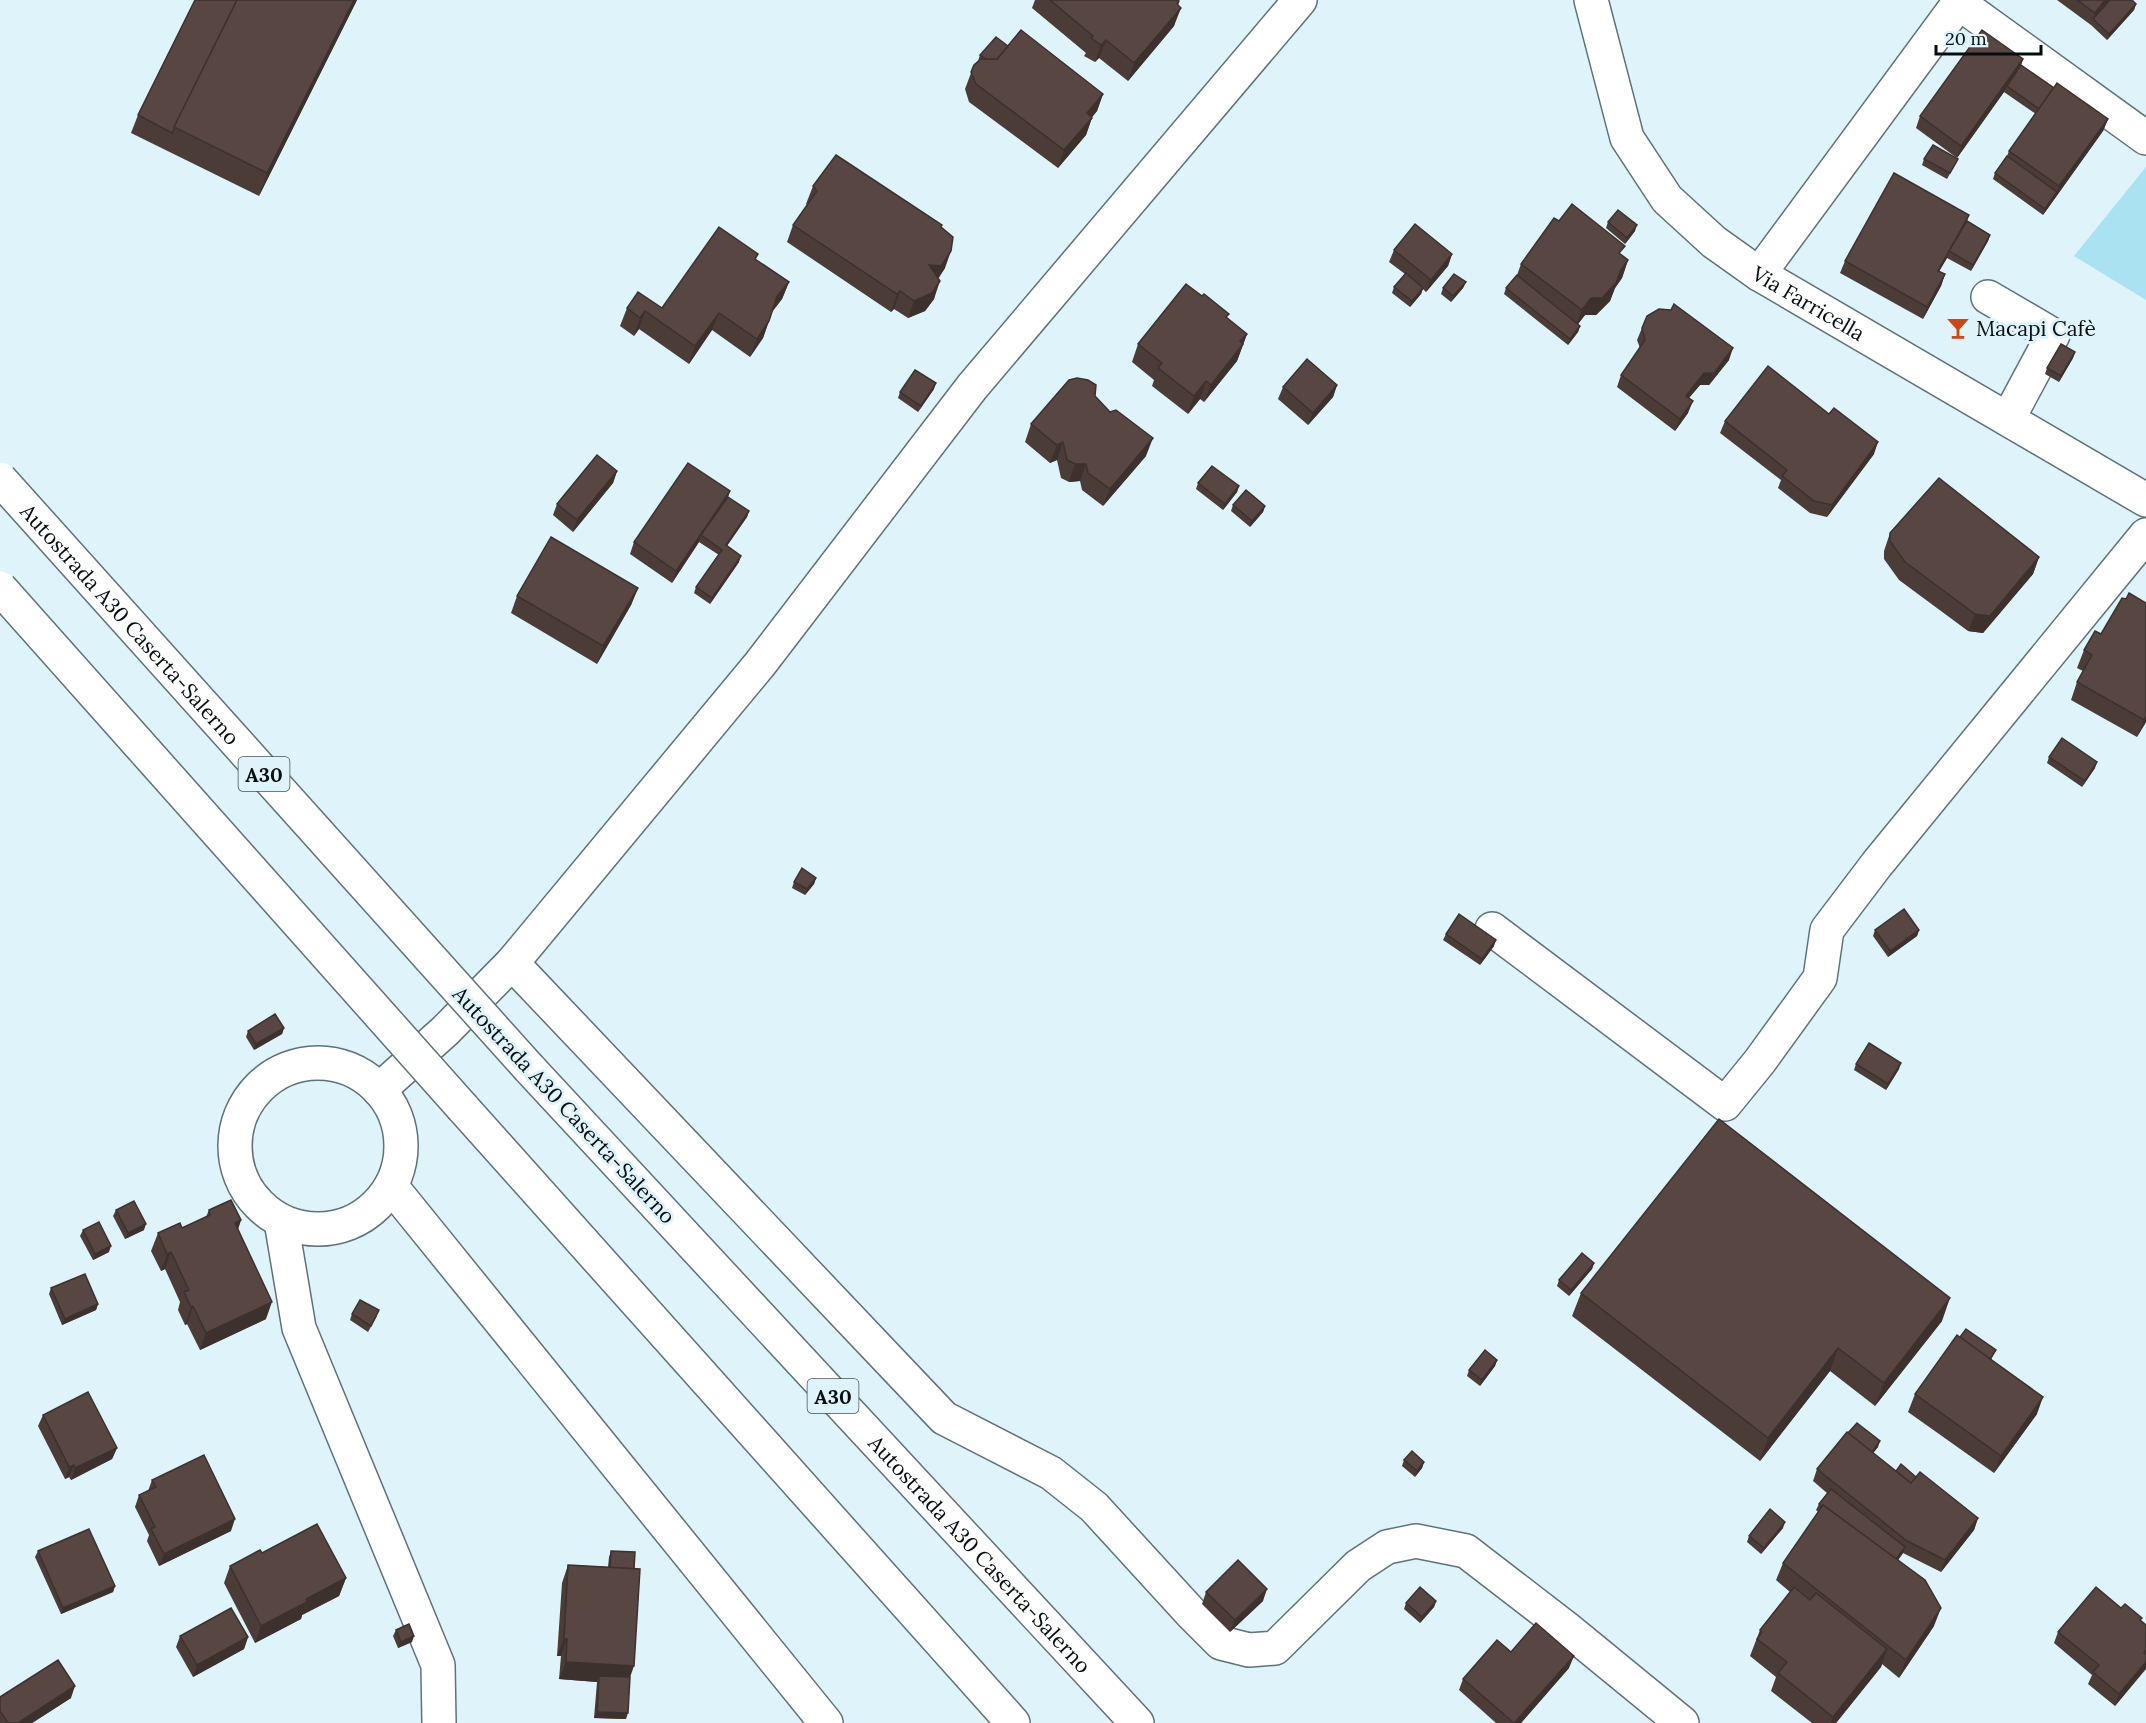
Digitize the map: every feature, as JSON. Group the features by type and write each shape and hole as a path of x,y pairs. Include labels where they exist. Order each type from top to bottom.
{"main road":[{"path":"379,1090 445,1031 512,963 760,664 972,387 1300,0"},
{"name":"Via Farricella","path":"1591,0 1627,138 1667,200 1714,242 1760,274 2146,500"},
{"path":"1760,274 1960,1 2146,138"},
{"path":"1988,297 2053,335 2008,419"},
{"name":"Autostrada A30 Caserta-Salerno","path":"0,479 529,1068 1137,1723"},
{"path":"1492,930 1725,1104 1760,1061 1820,978 1827,930 1877,864 2146,535"},
{"path":"0,588 1012,1723"},
{"path":"512,963 944,1418 1051,1473 1094,1507 1221,1643 1249,1650 1275,1648 1358,1566 1387,1546 1416,1541 1466,1551 1566,1628 1682,1723"},
{"path":"320,1062 348,1068 373,1082 391,1104 400,1131 400,1159 391,1186 375,1206 355,1221 330,1228 305,1229 280,1221 258,1204 242,1181 234,1154 236,1125 247,1100 267,1079 292,1066 320,1062"},
{"path":"391,1186 826,1723"},
{"path":"280,1221 299,1328 438,1665 439,1723"}],"shaded area":[{"path":"2146,167 2146,300 2074,256"}],"building":[{"path":"195,0 237,0 172,133 138,115"},
{"path":"237,0 354,0 267,173 174,127"},
{"path":"1050,0 1177,0 1181,8 1134,63 1106,40 1101,45 1091,38 1093,36"},
{"path":"2077,0 2105,0 2095,13"},
{"path":"2110,0 2132,0 2136,4 2109,34 2093,19"},
{"path":"1021,30 1103,94 1087,113 1092,118 1064,150 976,84 971,72 974,65 981,59 997,59"},
{"path":"1982,30 2023,59 1961,146 1920,116"},
{"path":"996,37 1008,46 997,59 986,59 980,55"},
{"path":"2021,65 2054,88 2039,109 2007,86"},
{"path":"2057,83 2108,119 2059,186 2009,151"},
{"path":"1933,145 1958,159 1950,173 1924,159"},
{"path":"836,155 942,225 941,227 953,237 951,251 941,266 929,265 940,281 932,293 914,301 900,291 897,294 793,225 817,191 813,186"},
{"path":"2007,156 2057,192 2045,209 1995,173"},
{"path":"1894,173 1969,215 1938,271 1945,274 1927,307 1845,261"},
{"path":"1572,204 1625,246 1619,253 1628,260 1616,283 1602,298 1591,298 1582,310 1521,264 1554,218 1559,221"},
{"path":"1618,210 1637,225 1627,238 1608,222"},
{"path":"1967,221 1990,235 1973,265 1949,251"},
{"path":"1415,224 1452,254 1431,280 1394,250"},
{"path":"719,227 758,254 755,259 789,282 777,296 769,321 757,339 719,313 695,346 645,311 640,318 627,308 638,292 662,308"},
{"path":"1406,273 1423,288 1412,301 1394,287"},
{"path":"1454,274 1466,282 1453,296 1443,288"},
{"path":"1517,275 1580,326 1570,339 1506,288"},
{"path":"1186,284 1202,296 1204,294 1229,314 1226,317 1247,334 1240,341 1243,344 1211,385 1206,381 1194,396 1158,368 1162,363 1138,344"},
{"path":"1674,304 1733,348 1714,373 1704,373 1686,396 1693,401 1680,419 1621,375 1645,340 1642,328 1647,316 1659,309 1671,310"},
{"path":"2061,344 2075,352 2061,376 2047,368"},
{"path":"1307,359 1337,385 1313,413 1283,387"},
{"path":"1768,366 1829,414 1834,408 1878,442 1832,505 1814,501 1782,476 1787,470 1725,421"},
{"path":"915,370 936,383 921,406 900,392"},
{"path":"1077,378 1088,380 1096,385 1095,396 1110,412 1116,410 1153,438 1110,489 1088,473 1086,464 1075,464 1067,460 1063,442 1057,445 1031,424 1069,380"},
{"path":"597,455 617,471 577,520 557,504"},
{"path":"688,463 730,491 676,571 634,542"},
{"path":"1212,466 1239,486 1225,504 1198,483"},
{"path":"1939,478 2039,557 1990,616 1975,614 1905,562 1890,541 1890,533"},
{"path":"1246,490 1265,506 1252,521 1233,505"},
{"path":"728,497 749,511 726,545 741,556 712,598 696,587 722,550 701,535"},
{"path":"551,537 638,588 603,646 517,596"},
{"path":"2129,593 2146,603 2146,716 2144,720 2077,682 2092,655 2084,650 2095,631 2101,634 2122,598 2126,599"},
{"path":"2062,738 2097,762 2085,781 2049,757"},
{"path":"802,868 816,878 807,889 794,882"},
{"path":"1904,909 1919,930 1890,951 1875,930"},
{"path":"1459,914 1496,940 1482,959 1446,934"},
{"path":"275,1014 284,1028 256,1044 248,1031"},
{"path":"1869,1043 1901,1063 1888,1084 1856,1064"},
{"path":"1719,1119 1950,1298 1884,1383 1838,1348 1768,1438 1581,1293"},
{"path":"231,1200 241,1220 235,1223 272,1302 206,1333 184,1292 189,1290 171,1252 167,1254 158,1233 180,1223 182,1228 210,1215 209,1210"},
{"path":"134,1201 146,1224 128,1233 116,1210"},
{"path":"99,1222 111,1246 95,1254 83,1230"},
{"path":"1582,1253 1594,1263 1571,1290 1559,1280"},
{"path":"85,1274 98,1304 65,1319 51,1288"},
{"path":"360,1300 379,1310 371,1326 352,1314"},
{"path":"1966,1329 1996,1350 1990,1359 1960,1337"},
{"path":"1957,1335 2043,1397 2001,1456 1915,1394"},
{"path":"1485,1350 1497,1360 1482,1380 1469,1370"},
{"path":"88,1392 117,1448 75,1468 74,1465 69,1467 43,1415"},
{"path":"1857,1423 1880,1441 1872,1452 1848,1433"},
{"path":"1847,1432 1911,1483 1920,1472 1978,1518 1945,1560 1907,1541 1817,1469"},
{"path":"1412,1451 1424,1462 1417,1471 1404,1460"},
{"path":"204,1455 235,1519 164,1554 151,1529 155,1527 139,1495 156,1487 152,1480"},
{"path":"1901,1464 1916,1477 1911,1483 1896,1471"},
{"path":"1831,1489 1905,1547 1896,1559 1819,1504"},
{"path":"1823,1505 1925,1580 1941,1608 1906,1660 1783,1563"},
{"path":"1770,1509 1785,1522 1764,1548 1749,1536"},
{"path":"317,1524 346,1578 261,1626 230,1566 260,1550 262,1553"},
{"path":"89,1529 115,1586 63,1608 38,1551"},
{"path":"611,1551 635,1552 634,1569 610,1568"},
{"path":"1238,1560 1267,1589 1235,1620 1206,1592"},
{"path":"568,1565 640,1569 634,1666 566,1662 567,1639 564,1639"},
{"path":"1420,1587 1436,1601 1422,1617 1406,1603"},
{"path":"1794,1587 1810,1600 1816,1593 1887,1649 1833,1717 1778,1673 1787,1662 1757,1639 1762,1632 1760,1630"},
{"path":"2096,1587 2121,1608 2125,1604 2142,1618 2140,1620 2146,1625 2144,1653 2146,1662 2119,1694 2093,1672 2099,1665 2058,1632"},
{"path":"231,1608 248,1637 197,1665 180,1636"},
{"path":"1536,1623 1574,1656 1514,1723 1463,1679 1497,1640 1511,1652"},
{"path":"409,1624 414,1636 401,1642 396,1630"},
{"path":"58,1660 75,1686 18,1723 8,1723 0,1711 0,1697"},
{"path":"599,1676 630,1677 628,1713 597,1712"}],"place":[{"name":"Macapi Cafè","path":"1958,328"}]}
